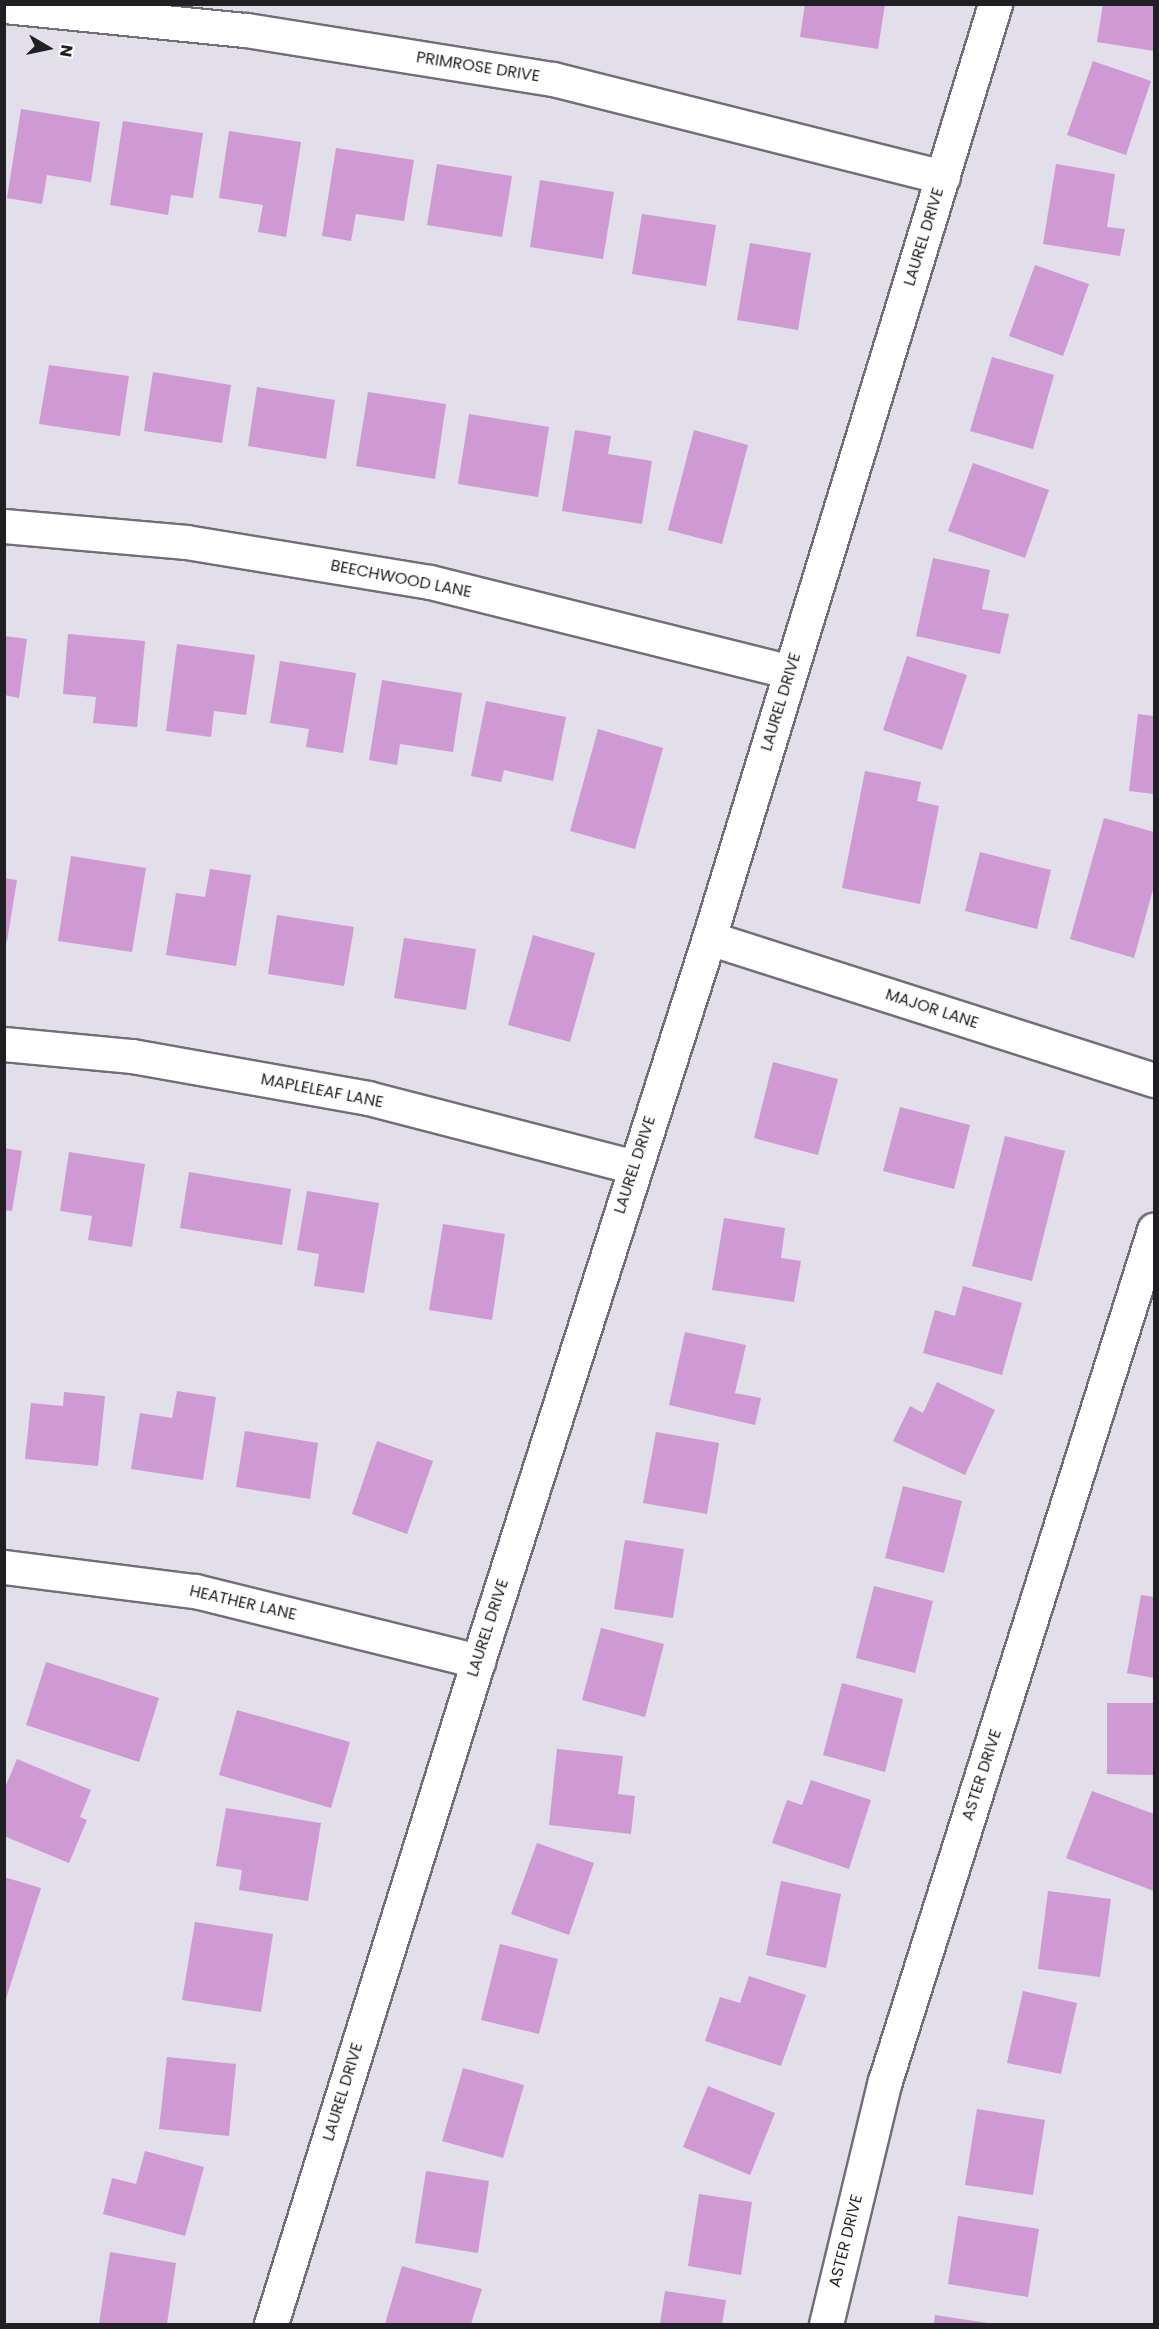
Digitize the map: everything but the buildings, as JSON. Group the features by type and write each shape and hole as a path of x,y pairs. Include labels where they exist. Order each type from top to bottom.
{"street":[{"name":"LAUREL DRIVE","path":"271,2325 634,1167 709,938 995,4"},
{"name":"PRIMROSE DRIVE","path":"4,6 68,8 246,30 553,79 943,177"},
{"name":"BEECHWOOD LANE","path":"4,526 186,542 430,582 790,672"},
{"name":"MAJOR LANE","path":"709,938 1155,1080"},
{"name":"MAPLELEAF LANE","path":"4,1044 132,1056 368,1098 634,1167"},
{"name":"ASTER DRIVE","path":"826,2325 885,2081 1155,1230"},
{"name":"HEATHER LANE","path":"4,1567 195,1591 478,1661"}]}
